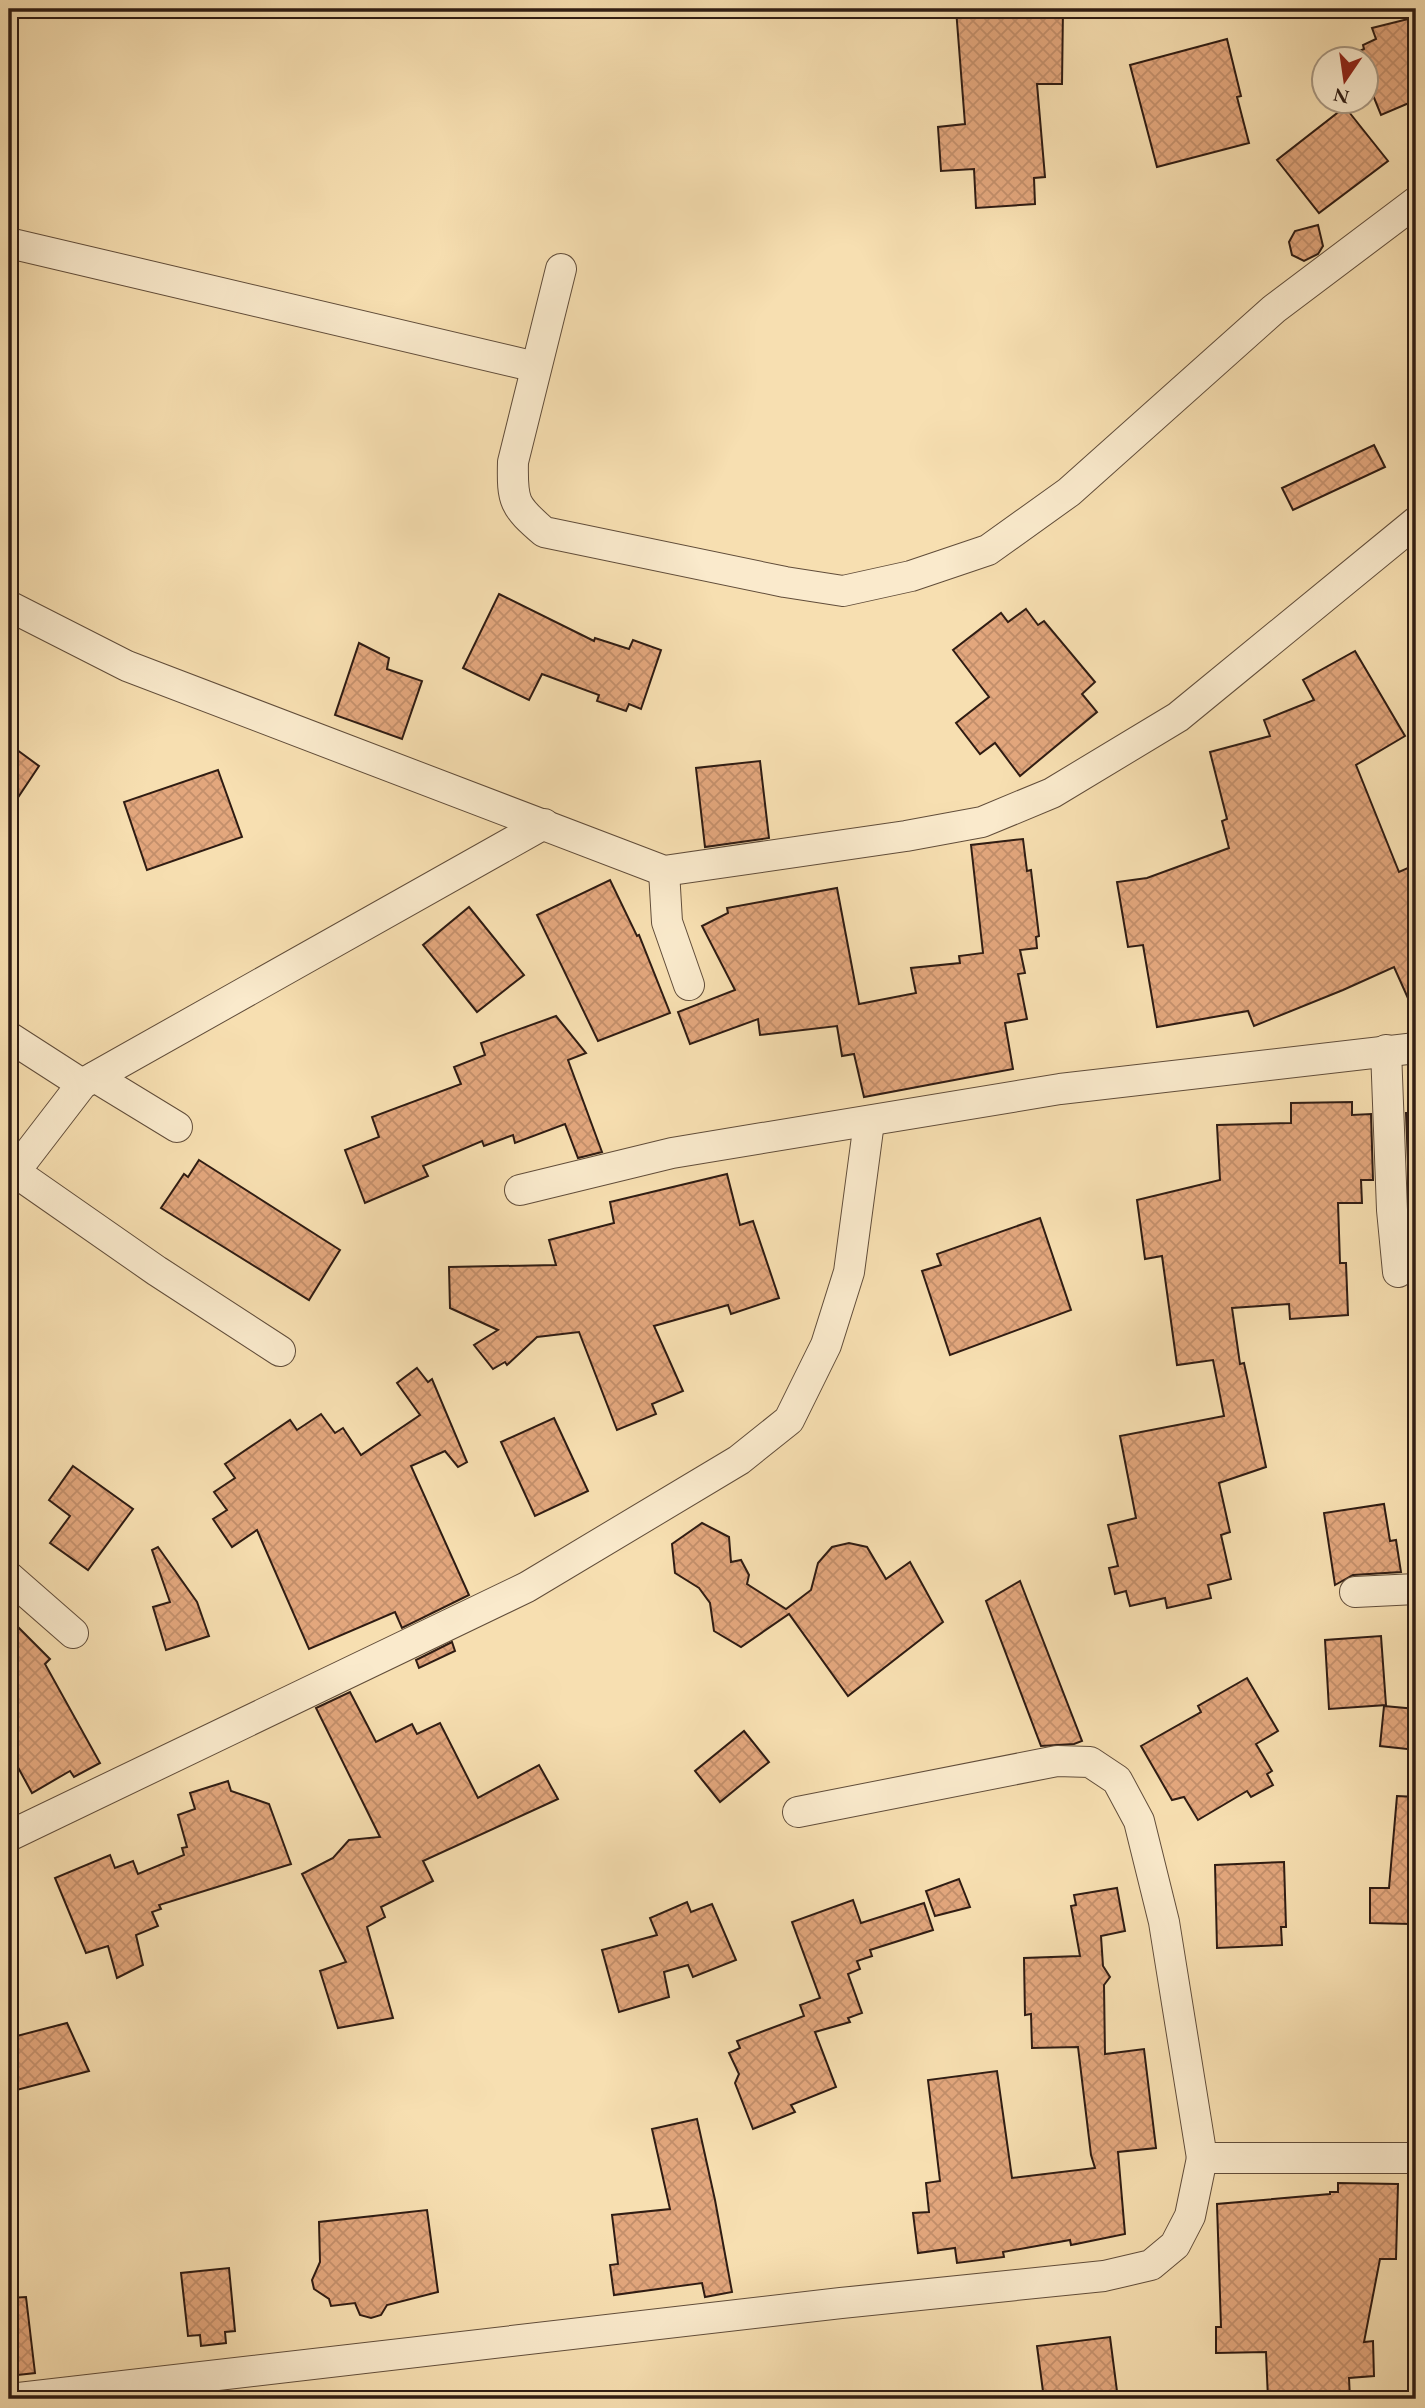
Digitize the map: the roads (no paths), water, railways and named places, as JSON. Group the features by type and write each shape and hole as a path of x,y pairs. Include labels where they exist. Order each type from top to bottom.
{"street":[{"path":"561,269 513,462 512,493 524,515 544,532 785,582 843,591 911,576 988,550 1069,492 1275,309 1416,202"},
{"path":"9,243 536,367"},
{"path":"9,606 127,666 664,871 906,836 982,822 1052,793 1178,718 1416,522"},
{"path":"280,1351 12,1176 89,1081 544,824"},
{"path":"664,871 667,922 689,985"},
{"path":"9,1037 177,1127"},
{"path":"520,1190 672,1153 1060,1089 1416,1048"},
{"path":"1386,1050 1392,1210 1398,1272"},
{"path":"9,1836 527,1587 739,1460 789,1420 826,1345 849,1272 869,1122"},
{"path":"9,1577 73,1633"},
{"path":"1355,1592 1416,1589"},
{"path":"10,2399 194,2388 311,2366 855,2301 1104,2276 1151,2266 1175,2245 1189,2216 1202,2158 1164,1922 1139,1821 1117,1780 1090,1762 1057,1761 798,1812"},
{"path":"1202,2158 1416,2158"}]}
